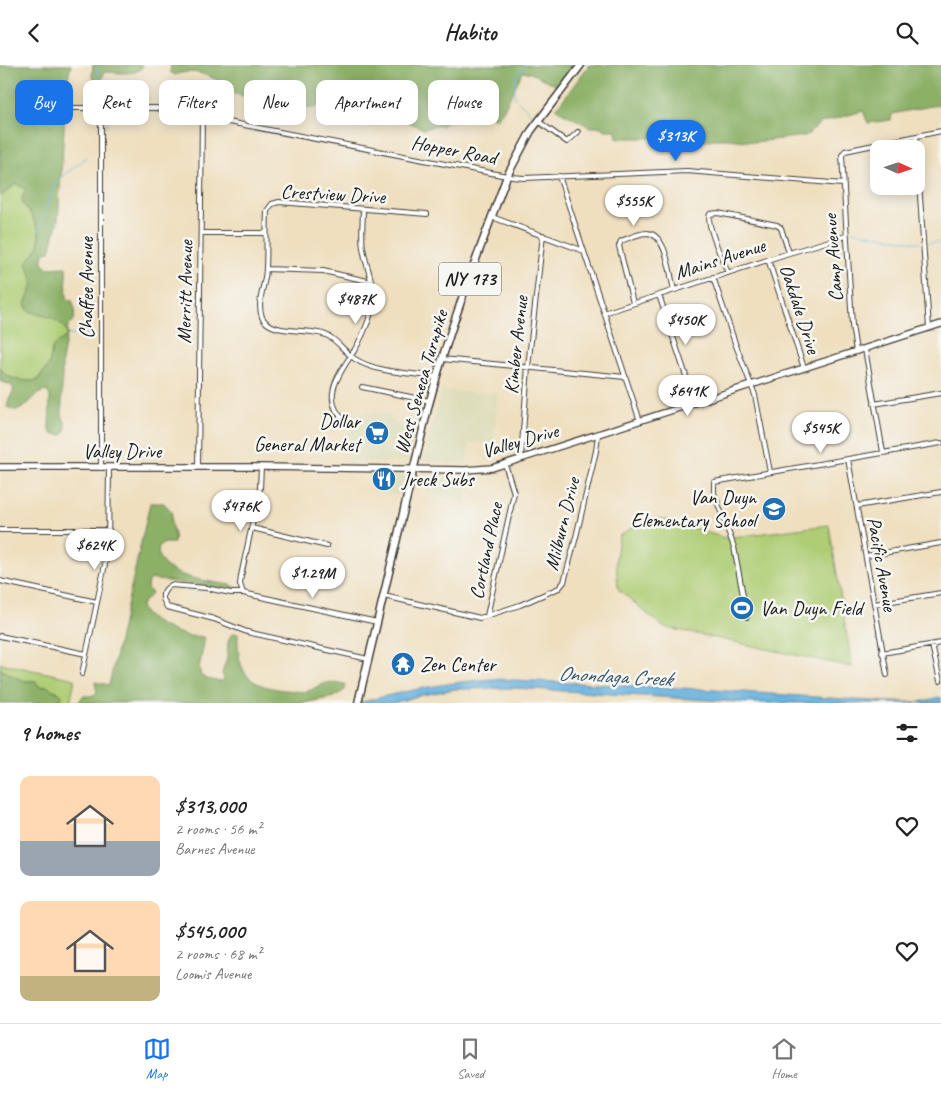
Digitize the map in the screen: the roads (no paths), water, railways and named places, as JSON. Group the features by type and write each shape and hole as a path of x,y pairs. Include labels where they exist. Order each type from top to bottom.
{"main road":[{"name":"West Seneca Turnpike","path":"358,703 430,401 442,359 507,175 538,121 581,65"},
{"name":"Valley Drive","path":"0,467 261,467 482,470 598,435 941,324"}],"street":[{"path":"538,121 567,143 578,132"},
{"name":"Hopper Road","path":"234,123 524,178 688,171 843,184"},
{"name":"Chaffee Avenue","path":"100,125 101,468"},
{"name":"Merritt Avenue","path":"198,467 202,125"},
{"path":"930,327 916,137 941,131"},
{"name":"Camp Avenue","path":"856,352 846,236 842,155 845,151 916,137"},
{"path":"559,176 640,421"},
{"name":"Crestview Drive","path":"266,233 268,208 272,204 279,202 427,214"},
{"path":"346,422 340,417 334,407 333,390 338,375 362,337 374,298 363,248 363,209"},
{"path":"728,273 711,231 708,219 710,214 718,213 777,225 781,228 789,253"},
{"path":"492,217 584,251"},
{"path":"201,233 266,233 266,269 261,289 261,313 266,322 273,327 326,335 350,355 367,365 437,377"},
{"path":"633,303 620,246 621,241 643,233 653,234 660,238 669,265 674,290"},
{"name":"Kimber Avenue","path":"520,458 543,235"},
{"name":"Mains Avenue","path":"604,313 768,259 846,236"},
{"name":"Oakdale Drive","path":"768,259 804,368"},
{"path":"266,269 323,271 372,282"},
{"path":"714,277 757,403 770,472"},
{"path":"659,295 694,403"},
{"path":"865,349 883,452"},
{"path":"442,359 625,377"},
{"path":"362,387 430,401"},
{"path":"874,404 941,393"},
{"name":"Milburn Drive","path":"384,596 480,618 520,605 559,588 564,582 596,451 598,435"},
{"path":"747,617 734,547 714,493 716,481 941,443"},
{"name":"Pacific Avenue","path":"848,459 887,675"},
{"name":"Cortland Place","path":"488,616 514,493 505,464"},
{"path":"243,593 240,584 241,576 260,488 261,467"},
{"path":"82,674 107,559 109,468"},
{"path":"857,507 941,493"},
{"path":"252,528 327,546"},
{"path":"0,530 109,530"},
{"path":"866,555 941,543"},
{"path":"0,581 98,602"},
{"path":"368,659 247,631 214,619 167,607 163,599 166,589 176,584 231,593 243,593 378,622"},
{"path":"874,603 941,593"},
{"path":"0,636 86,654"},
{"path":"882,653 941,643"},
{"path":"932,645 940,681"}],"water":[{"path":"494,679 700,689 887,702 919,702 941,697 941,703 754,703 515,688 456,689 422,695 393,703 358,703 459,682"}],"waterway":[{"path":"97,80 98,65"},
{"path":"526,65 516,76 514,96 534,117"},
{"path":"39,231 55,182 86,158"},
{"path":"852,231 920,243"},
{"path":"929,243 941,242"},
{"path":"68,335 95,335"}],"place":[{"name":"Dollar General Market","path":"377,433"},
{"name":"Jreck Subs","path":"384,479"},
{"name":"Van Duyn Elementary School","path":"774,509"},
{"name":"Van Duyn Field","path":"742,608"},
{"name":"Zen Center","path":"403,664"}],"water label":[{"name":"Onondaga Creek","path":"615,676"}]}
